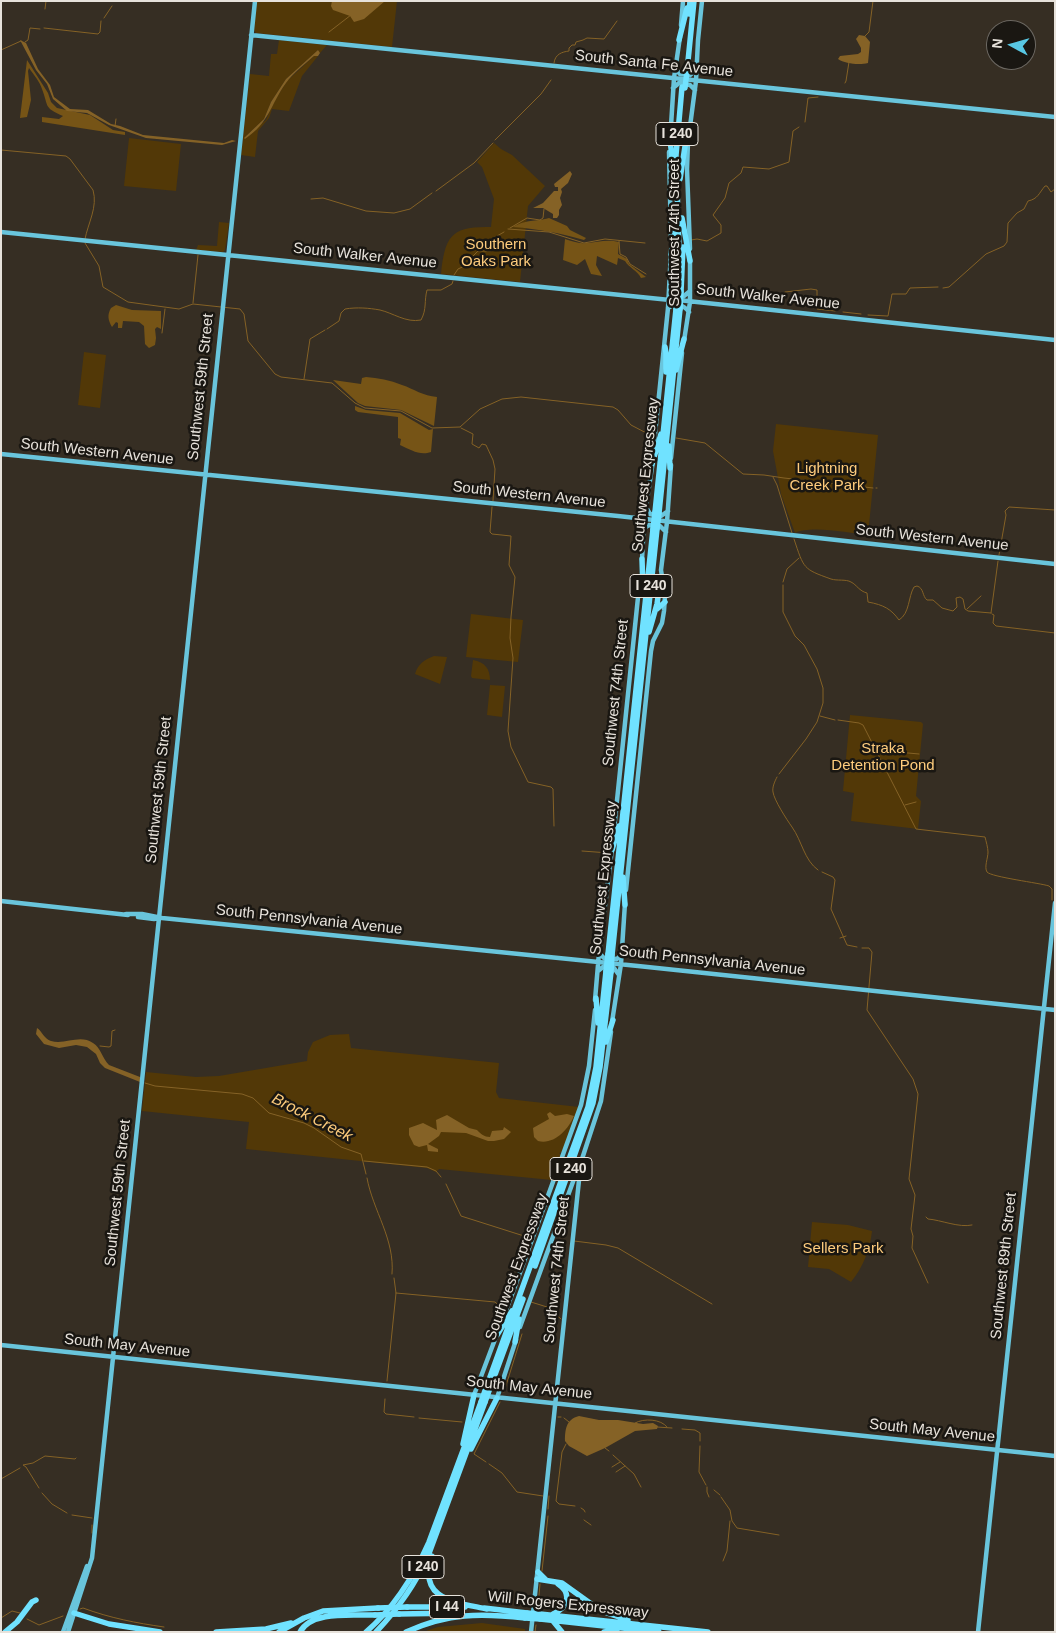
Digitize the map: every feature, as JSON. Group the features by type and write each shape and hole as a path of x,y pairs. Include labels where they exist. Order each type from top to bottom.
{"highway":[{"path":"679,40 690,1"},
{"name":"I 240","path":"685,71 690,1"},
{"name":"I 240","path":"685,71 694,1"},
{"name":"Southwest Expressway","path":"610,954 644,608 667,432 678,309 680,217 678,180 685,71"},
{"path":"678,180 686,140 690,131"},
{"path":"670,140 673,169 678,180"},
{"path":"680,217 690,261"},
{"path":"671,254 680,217"},
{"path":"670,386 684,339"},
{"path":"664,347 670,386"},
{"name":"Southwest Expressway","path":"657,512 664,425 670,386"},
{"path":"652,464 664,425"},
{"path":"667,432 670,468"},
{"name":"Southwest Expressway","path":"519,1305 588,1107 594,1083 622,866 655,529"},
{"path":"642,559 644,608"},
{"path":"645,644 656,610 661,577"},
{"path":"656,610 664,602"},
{"path":"612,850 622,817"},
{"path":"622,866 625,905"},
{"name":"Southwest Expressway","path":"366,1632 398,1598 420,1563 462,1458 588,1120 597,1084 602,1048 608,971"},
{"path":"596,998 599,1038"},
{"path":"602,1048 607,1040 613,1020"},
{"path":"497,1335 519,1305"},
{"path":"515,1342 519,1305"},
{"path":"462,1458 474,1395"},
{"path":"462,1458 474,1443 497,1398"},
{"name":"Southwest Expressway","path":"376,1632 395,1611 416,1581 439,1528 462,1458"},
{"path":"439,1528 428,1576 433,1588 439,1595 448,1600 487,1608"},
{"path":"538,1572 546,1580"},
{"path":"537,1580 562,1583 601,1611 640,1627"},
{"path":"537,1580 558,1584 566,1592 566,1605 552,1618 562,1632"},
{"path":"5,1632 17,1622 32,1602 36,1600"},
{"name":"Will Rogers Expressway","path":"279,1632 310,1615 323,1611 407,1607 487,1608 540,1617 708,1632"},
{"path":"74,1613 109,1624 160,1632"},
{"path":"300,1632 305,1625 315,1618 400,1614 477,1614"},
{"name":"Will Rogers Expressway","path":"406,1632 438,1620 477,1614 526,1615"},
{"path":"216,1632 266,1628 296,1622"},
{"path":"604,1632 640,1627"},
{"name":"Will Rogers Expressway","path":"640,1627 659,1632"}],"main road":[{"name":"Southwest 59th Street","path":"68,1632 90,1567 114,1357 204,475 255,1"},
{"name":"Southwest 74th Street","path":"474,1395 563,1158 587,1081 598,962 612,850 642,559 644,519 652,464 670,290 670,140 674,78 683,1"},
{"name":"Southwest 74th Street","path":"531,1632 580,1171 582,1159 601,1101 607,1069 620,975 625,905 651,651 653,641 662,623 664,602 661,565 666,532 670,468 684,339 690,302 687,169 702,2"},
{"name":"South Santa Fe Avenue","path":"251,35 1055,117"},
{"path":"675,68 680,74 690,75 697,69"},
{"path":"674,88 679,84 690,85 695,90"},
{"name":"South Walker Avenue","path":"1,232 1055,340"},
{"path":"670,290 673,294 684,296 690,291"},
{"path":"668,308 674,305 683,306 689,312"},
{"name":"South Western Avenue","path":"1,454 644,519 1055,564"},
{"path":"646,508 651,515 663,516 668,511"},
{"path":"644,529 649,525 660,526 666,532"},
{"name":"South Pennsylvania Avenue","path":"1,901 1055,1010"},
{"name":"Southwest 89th Street","path":"978,1632 1055,903"},
{"path":"599,953 604,958 616,959 621,955"},
{"path":"597,972 603,967 614,968 620,975"},
{"path":"497,1398 515,1342 582,1159"},
{"name":"South May Avenue","path":"1,1345 1055,1456"},
{"path":"478,1383 479,1388 482,1390 494,1392 500,1387"},
{"name":"Southwest 59th Street","path":"63,1632 92,1548"}],"green space":[{"path":"257,1 397,1 392,47 256,33 254,30"},
{"path":"279,40 327,45 320,53 318,50 286,79 271,102 264,119 244,138 266,120 273,103 287,81 314,56 318,56 302,76 289,111 272,109 269,118 258,131 255,157 241,155 250,74 269,76 271,54 277,54"},
{"path":"129,138 181,144 176,191 124,186"},
{"name":"Southern Oaks Park","path":"494,143 512,155 545,186 528,206 520,282 441,274 445,250 452,236 459,231 467,229 491,227 494,199 482,167 477,162"},
{"path":"219,222 229,223 225,250 223,252 196,250 198,245 217,246"},
{"path":"84,352 106,355 100,408 78,405"},
{"name":"Lightning Creek Park","path":"776,424 878,435 868,535 820,530 795,533 781,494 773,451"},
{"path":"471,614 523,620 518,662 466,657"},
{"path":"434,656 447,657 440,684 415,674 422,663"},
{"path":"473,660 481,662 486,667 490,680 472,678"},
{"path":"490,685 505,686 502,717 487,715"},
{"name":"Straka Detention Pond","path":"850,715 921,722 923,724 916,796 921,801 918,829 851,821 854,793 843,791"},
{"path":"349,1034 351,1048 499,1063 496,1092 499,1098 579,1107 563,1152 559,1153 561,1155 552,1180 439,1169 436,1172 427,1168 246,1149 249,1122 142,1111 146,1072 196,1077 219,1076 307,1061 308,1052 313,1042 330,1035"},
{"name":"Sellers Park","path":"812,1222 848,1225 872,1231 870,1245 865,1258 851,1282 829,1269 808,1267"},
{"path":"482,1623 525,1629 525,1632 423,1632 438,1627"}],"shaded area":[{"path":"332,1 385,1 364,19 354,22 350,16 333,10 331,6"},
{"path":"859,35 865,36 870,42 868,63 853,64 838,59 840,56 861,52 856,39"},
{"path":"20,40 26,43 38,69 50,85 54,97 70,109 88,110 111,124 143,135 224,143 232,140 236,141 222,145 146,138 109,125 87,113 67,111 53,99 47,84 36,70"},
{"path":"318,50 320,53 318,56 314,56 289,79 265,120 245,139 264,119 271,102 286,79"},
{"path":"27,60 48,93 51,102 57,108 90,115 113,130 125,132 125,135 42,122 42,117 59,119 63,116 49,108 40,84 29,68 31,100 27,117 20,118"},
{"path":"570,171 572,174 568,183 561,189 560,198 562,205 557,218 553,218 553,214 543,208 533,208 543,203 554,191 558,191 558,187 555,187 554,184"},
{"path":"549,218 567,226 570,230 586,238 584,240 566,235 513,227 518,224"},
{"path":"565,239 581,243 619,242 618,254 627,259 629,264 646,277 641,278 625,261 618,258 617,265 597,256 596,265 602,276 591,274 585,259 577,265 563,260"},
{"path":"116,305 132,310 161,311 161,329 157,327 155,329 155,345 149,348 145,344 144,326 139,322 123,321 122,328 118,328 118,323 116,322 112,327 109,313 111,308"},
{"path":"366,377 393,382 423,394 437,397 434,426 401,410 365,406 358,403 333,380 361,384 362,378"},
{"path":"355,406 366,410 400,413 429,430 433,429 431,452 419,453 400,445 398,417 358,412 355,410"},
{"path":"37,1028 51,1041 88,1040 98,1048 109,1065 140,1077 140,1082 105,1068 100,1063 96,1054 87,1047 76,1045 59,1048 44,1044 36,1034"},
{"path":"550,1112 555,1116 567,1114 574,1116 564,1131 555,1139 544,1142 538,1141 534,1137 533,1128 549,1119 547,1114"},
{"path":"447,1115 486,1136 490,1137 492,1131 503,1130 504,1127 511,1132 504,1139 488,1141 466,1133 441,1132 439,1136 428,1144 438,1149 438,1152 428,1151 427,1145 419,1147 414,1145 409,1135 409,1128 423,1123 437,1130 436,1120"},
{"path":"579,1416 599,1420 618,1420 643,1424 653,1423 658,1426 657,1429 635,1431 587,1456 569,1446 565,1441 569,1422"}],"waterway":[{"path":"45,9 46,1"},
{"path":"865,36 869,32 873,1"},
{"path":"104,18 112,6"},
{"path":"329,32 351,15"},
{"path":"44,28 98,34 101,21"},
{"path":"554,63 557,56 569,51 569,48 575,45 576,42 587,38 604,39 617,21"},
{"path":"25,42 28,40 30,28 40,29"},
{"path":"1,50 21,41"},
{"path":"845,83 849,62"},
{"path":"495,140 541,94 551,80"},
{"path":"805,122 808,98 818,97"},
{"path":"115,126 116,119"},
{"path":"691,240 707,241 721,233 721,225 713,215 725,198 729,183 741,173 743,167 769,169 789,162 793,131 799,127"},
{"path":"436,191 474,163 493,143"},
{"path":"1,150 66,156 70,159 93,190 94,203 85,239"},
{"path":"943,288 949,287 986,254 1004,246 1007,242 1008,223 1045,186 1051,192 1055,189"},
{"path":"311,199 323,198 366,211 394,213 410,209 432,193"},
{"path":"510,228 527,218 540,220 543,218 544,209"},
{"path":"508,229 549,232 584,243 605,239 645,243"},
{"path":"454,275 458,269 471,263 470,259 478,251 497,249 499,245 497,236 504,232"},
{"path":"619,241 620,254 626,257 630,264 646,274"},
{"path":"85,243 99,266 103,287 128,302 179,309 193,304 240,309 244,314 248,341 275,374 281,377 332,383 355,403 365,408 401,411 432,428 460,427 480,409 502,399 521,397 613,407 631,425 652,436"},
{"path":"193,303 198,255"},
{"path":"327,329 339,321 341,313 349,308 376,309 405,319 421,320 427,290 441,290 452,284 453,281"},
{"path":"868,315 888,316 892,294 906,294 910,288 938,287"},
{"path":"785,292 817,290 817,309 835,311"},
{"path":"162,333 165,309"},
{"path":"843,312 861,314"},
{"path":"304,379 310,339 325,330"},
{"path":"461,428 473,434 472,444 479,448 482,444 486,445 493,460 495,469 493,501"},
{"path":"676,438 705,443 743,474 873,488"},
{"path":"773,477 792,533"},
{"path":"492,507 490,532 492,534 511,536 509,565 515,577 510,638 513,658 508,731 511,747 528,782 553,789 554,826"},
{"path":"999,555 1006,515 1005,511 1009,507 1055,510"},
{"path":"794,539 803,562 810,570 831,579 851,582 867,593 868,602 886,608 899,620 907,609 914,587 917,586 921,588 927,600 933,600 942,608 953,611 957,607 956,598 960,597 963,599 965,609 968,611 991,613"},
{"path":"783,582 787,569 799,558"},
{"path":"991,613 998,561"},
{"path":"779,774 817,722 823,703 823,688 817,669 804,645 795,636 783,612 783,585"},
{"path":"967,609 981,596"},
{"path":"992,614 994,615 993,623 996,626 1055,633"},
{"path":"820,716 835,720"},
{"path":"838,720 863,725 916,829 985,837 988,850 987,872 997,876 1049,886 1052,889 1052,900"},
{"path":"876,750 919,754"},
{"path":"777,777 773,790 774,796 795,832 806,856 818,870"},
{"path":"905,805 916,802"},
{"path":"582,851 609,853"},
{"path":"822,872 833,877 835,880 831,909 847,945 857,947"},
{"path":"840,938 846,936"},
{"path":"862,948 869,948 872,952 867,1010 913,1079 918,1094 909,1179 915,1195 911,1229 913,1236 912,1248 928,1283"},
{"path":"100,1046 111,1046 112,1031 115,1030"},
{"name":"Brock Creek","path":"145,1083 155,1086 242,1094 253,1098 269,1113 304,1123 341,1147 361,1154 366,1174"},
{"path":"364,1161 427,1167 436,1171 441,1177"},
{"name":"Brock Creek","path":"367,1178 387,1237 392,1261 392,1274"},
{"path":"446,1184 461,1216 524,1236 527,1246 518,1273"},
{"path":"926,1217 956,1225 972,1225"},
{"path":"525,1236 532,1232"},
{"path":"574,1241 618,1248 712,1304"},
{"path":"387,1381 396,1293 394,1278"},
{"name":"Brock Creek","path":"396,1293 495,1302 504,1310"},
{"path":"531,1302 547,1307 561,1319"},
{"name":"Brock Creek","path":"504,1392 522,1334"},
{"path":"385,1399 384,1412 386,1414 414,1417"},
{"path":"486,1462 474,1454 500,1402"},
{"path":"419,1418 462,1422"},
{"name":"Brock Creek","path":"564,1418 569,1422"},
{"path":"635,1423 643,1420 652,1420 661,1422 667,1427"},
{"path":"657,1427 672,1428"},
{"path":"682,1429 695,1430 700,1433 700,1441"},
{"path":"566,1444 562,1452 556,1501 559,1504 575,1506"},
{"path":"700,1446 699,1472 706,1485"},
{"name":"Brock Creek","path":"605,1448 609,1451"},
{"name":"Brock Creek","path":"613,1455 634,1474 641,1487"},
{"path":"39,1488 23,1465 33,1463 45,1456 76,1458"},
{"path":"612,1467 620,1462"},
{"path":"489,1464 502,1473 517,1492 543,1496"},
{"path":"616,1472 625,1466"},
{"path":"1,1479 20,1468"},
{"path":"707,1487 709,1497"},
{"path":"714,1490 720,1495"},
{"path":"42,1493 52,1504 67,1513"},
{"path":"548,1509 549,1496"},
{"path":"721,1497 730,1510 732,1521 737,1528 779,1535"},
{"path":"581,1508 585,1512"},
{"path":"72,1515 92,1518"},
{"path":"542,1571 548,1516"},
{"path":"584,1520 591,1525"},
{"path":"723,1561 727,1551 730,1521"},
{"path":"92,1525 92,1533"},
{"path":"538,1607 540,1584"},
{"path":"80,1609 83,1608 123,1620 164,1627"},
{"path":"1,1618 12,1611 20,1613"},
{"path":"27,1619 39,1625 63,1616"},
{"path":"535,1632 536,1625"}]}
